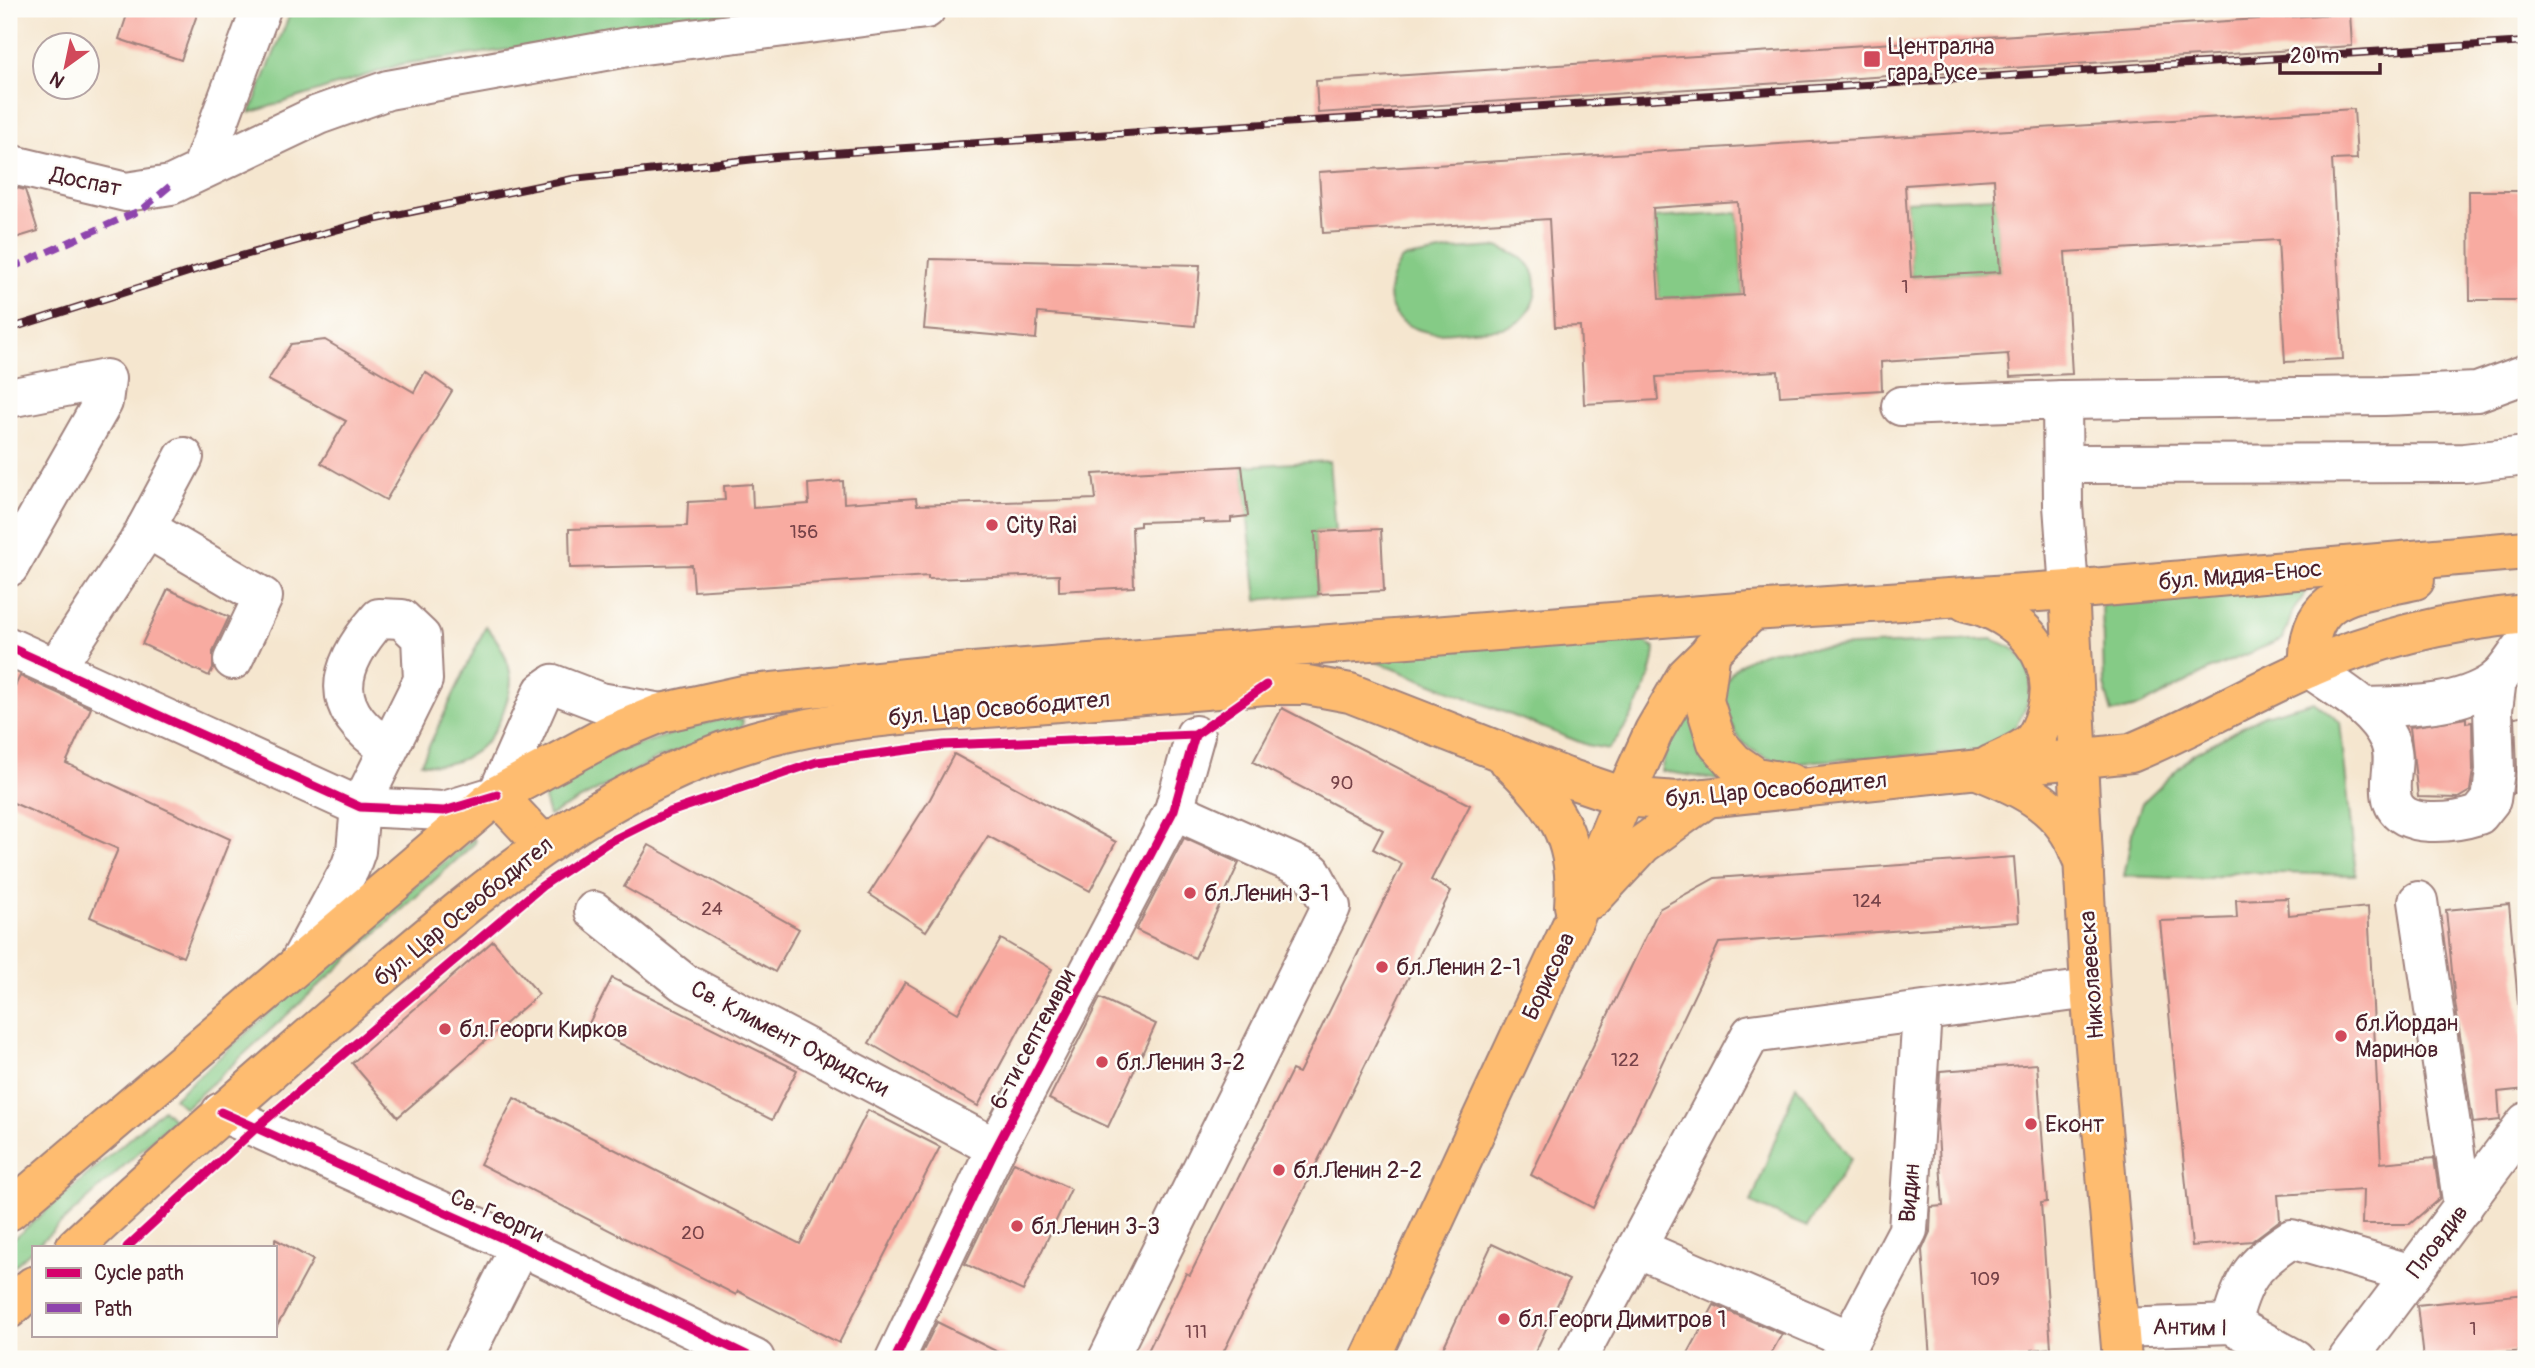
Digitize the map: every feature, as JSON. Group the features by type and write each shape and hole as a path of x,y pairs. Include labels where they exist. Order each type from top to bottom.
{"main road":[{"name":"бул. Мидия-Енос","path":"1954,599 2526,552"},
{"path":"2309,668 2311,630 2318,615 2330,604 2348,595 2526,552"},
{"name":"Николаевска","path":"2069,590 2090,989 2121,1344"},
{"path":"1954,599 2004,614 2026,633 2042,653 2050,674 2050,700 2043,723 2030,744 1979,770"},
{"name":"бул. Цар Освободител","path":"9,1211 294,970 424,854 497,795 610,734 661,713 743,695 935,675 1752,611 1954,599"},
{"name":"Борисова","path":"1370,1359 1573,922 1624,797 1671,700 1686,676 1752,611"},
{"path":"2078,760 2131,752 2162,740 2309,668 2414,632 2526,614"},
{"path":"1711,650 1704,701 1717,743 1734,762 1756,777 1804,786"},
{"name":"бул. Цар Освободител","path":"76,1246 221,1112 493,880 543,844 598,810 653,782 753,742 808,727 936,712 1266,685 1307,685 1350,692 1387,705 1499,751 1624,797 1677,801 2078,760"},
{"path":"1499,751 1539,789 1559,816 1571,847 1576,881 1573,922"},
{"path":"1979,770 2022,789 2063,821 2084,865"},
{"path":"497,795 543,844"},
{"path":"1573,922 1643,844 1707,798"},
{"path":"9,1309 32,1287"}],"street":[{"path":"201,170 261,9"},
{"name":"Доспат","path":"9,164 126,191 171,185 318,115 388,90 628,47 926,9"},
{"path":"1901,406 2477,392 2526,374"},
{"path":"9,398 104,391 9,567"},
{"path":"2062,400 2063,505 2069,590"},
{"path":"2064,464 2464,463 2526,456"},
{"path":"55,669 146,528 184,457"},
{"path":"146,528 263,597 233,660"},
{"path":"2362,707 2416,705 2473,693 2497,679 2526,643"},
{"path":"9,647 360,807 444,811 497,795 544,691 553,684 566,686 600,702 661,713"},
{"path":"2309,668 2362,707 2390,741 2394,759 2392,800 2399,810 2413,819 2437,824 2462,821 2479,815 2491,800 2495,771 2493,710 2497,679"},
{"name":"6-ти септември","path":"895,1359 996,1147 1174,810 1195,735"},
{"path":"294,970 350,868 356,851 360,807 388,748"},
{"path":"1108,1359 1331,906 1312,872 1174,810"},
{"path":"2418,901 2463,1207"},
{"name":"Св. Климент Охридски","path":"594,911 683,982 996,1147"},
{"path":"1577,1359 1751,1034 2090,989"},
{"name":"Видин","path":"1845,1350 1908,1230 1922,1012"},
{"name":"Св. Георги","path":"221,1112 520,1246 755,1359"},
{"name":"Пловдив","path":"2348,1359 2526,1122"},
{"path":"2231,1324 2240,1286 2268,1254 2291,1240 2412,1274"},
{"path":"463,1359 520,1246"},
{"path":"1637,1248 1845,1350"},
{"name":"Антим I","path":"2121,1344 2231,1324 2295,1359"}],"green space":[{"path":"292,9 805,9 402,64 250,113"},
{"path":"1996,197 2000,272 1911,277 1906,201"},
{"path":"1738,213 1743,295 1659,299 1654,218"},
{"path":"1497,247 1524,260 1533,270 1535,277 1533,303 1517,323 1498,329 1432,333 1413,327 1395,313 1389,294 1395,271 1402,259 1452,250"},
{"path":"1329,461 1335,531 1315,532 1318,594 1257,600 1242,466"},
{"path":"2310,587 2293,611 2283,639 2211,669 2141,706 2112,713 2104,685 2102,605"},
{"path":"486,626 503,651 511,679 500,720 485,743 463,759 450,763 421,763"},
{"path":"1637,637 1655,648 1650,674 1632,715 1608,749 1587,745 1359,655"},
{"path":"1993,639 2015,650 2026,664 2030,692 2026,706 2010,733 1989,751 1782,763 1755,752 1739,738 1721,691 1740,664 1772,650"},
{"path":"1687,701 1721,771 1719,780 1661,771 1669,737"},
{"path":"2314,701 2340,722 2356,875 2234,872 2205,879 2124,876 2133,828 2142,803 2193,754 2264,715"},
{"path":"726,717 743,720 742,728 656,759 549,816 542,791 618,751"},
{"path":"474,838 475,843 185,1108 174,1098 374,919"},
{"path":"1796,1085 1851,1159 1807,1227 1751,1203"},
{"path":"163,1109 174,1120 36,1246 32,1246 32,1250 9,1271 9,1243"}],"building":[{"path":"129,9 199,9 181,60 119,39"},
{"path":"2350,13 2352,46 1318,113 1316,81"},
{"path":"2354,109 2357,159 2332,160 2343,359 2285,362 2278,240 2065,252 2072,374 2010,377 2008,354 1881,362 1882,390 1780,396 1778,371 1656,377 1658,400 1584,404 1580,326 1555,327 1549,219 1323,233 1319,172","holes":["1994,179 2000,272 1911,277 1905,185","1738,202 1743,295 1659,299 1653,208"]},
{"path":"9,186 25,190 38,231 9,240"},
{"path":"2469,191 2526,191 2526,300 2470,300"},
{"path":"930,259 1200,265 1195,326 1038,313 1036,339 924,329"},
{"path":"325,340 414,392 425,372 452,391 386,500 321,463 346,421 268,380 291,344"},
{"path":"1242,466 1248,516 1231,518 1231,522 1140,522 1140,526 1132,527 1134,587 1059,591 1059,575 928,579 928,576 694,591 692,565 570,568 569,529 687,526 688,502 725,500 724,486 752,484 753,508 809,504 808,484 843,481 844,503 916,498 917,505 1096,499 1093,474"},
{"path":"1381,529 1384,591 1318,594 1315,532"},
{"path":"168,589 229,617 213,651 213,668 209,676 142,644"},
{"path":"20,676 91,708 66,763 230,839 183,957 90,917 118,849 9,801 9,698"},
{"path":"1282,708 1470,805 1431,880 1451,891 1220,1359 1144,1359 1186,1273 1190,1275 1292,1070 1299,1073 1402,864 1373,849 1383,830 1253,762"},
{"path":"2526,715 2526,793 2514,793 2517,771 2515,717"},
{"path":"2466,718 2466,723 2472,722 2473,770 2470,791 2458,798 2418,797 2410,727"},
{"path":"954,754 1116,842 1090,891 988,836 926,931 869,894 930,799"},
{"name":"бл.Ленин 3-1","path":"1184,838 1239,863 1195,958 1136,930"},
{"path":"649,845 799,929 775,972 624,887"},
{"path":"2014,857 2019,922 1719,943 1593,1208 1531,1175 1659,909 1715,878"},
{"path":"2288,898 2289,915 2368,907 2381,1163 2434,1158 2440,1198 2410,1224 2362,1224 2363,1190 2278,1195 2280,1220 2252,1241 2192,1246 2160,921 2237,918 2236,900"},
{"path":"2509,904 2526,1089 2498,1092 2500,1120 2473,1123 2455,1002 2446,910"},
{"path":"1001,939 1052,969 978,1106 869,1043 905,982 958,1013"},
{"name":"бл.Георги Кирков","path":"493,941 539,994 398,1117 352,1063"},
{"path":"612,978 797,1070 772,1120 587,1027"},
{"name":"бл.Ленин 3-2","path":"1100,998 1156,1024 1108,1127 1049,1099"},
{"path":"2037,1064 2047,1202 2041,1203 2051,1348 2032,1350 2033,1359 1930,1359 1922,1250 1930,1232 1931,1207 1943,1206 1937,1120 1940,1071"},
{"path":"514,1098 800,1244 868,1110 940,1147 839,1343 738,1291 736,1295 480,1164"},
{"name":"бл.Ленин 3-3","path":"1014,1162 1071,1189 1023,1291 965,1264"},
{"path":"275,1239 313,1260 276,1328 276,1246"},
{"name":"бл.Георги Димитров 1","path":"1492,1244 1569,1280 1532,1359 1438,1359"},
{"path":"2526,1294 2526,1351 2423,1359 2417,1305"},
{"path":"1714,1305 1782,1334 1768,1359 1685,1359"},
{"path":"937,1322 1012,1359 919,1359"}],"railway":[{"path":"9,329 223,261 372,220 573,179 775,157 2526,42"}],"marked path":[{"path":"9,269 143,209 171,185"}],"cycle path":[{"path":"9,647 360,807 444,811 497,795"},
{"path":"128,1246 256,1128 542,886 607,843 667,813 817,762 944,745 1195,735 1266,685"},
{"path":"895,1359 996,1148 1174,810 1195,735"},
{"path":"221,1112 520,1246 755,1359"}],"place":[{"name":"Централна гара Русе","path":"1872,59"},
{"name":"City Rai","path":"992,525"},
{"name":"бл.Ленин 3-1","path":"1190,893"},
{"name":"бл.Ленин 2-1","path":"1382,967"},
{"name":"бл.Георги Кирков","path":"445,1029"},
{"name":"бл.Йордан Маринов","path":"2341,1036"},
{"name":"бл.Ленин 3-2","path":"1102,1062"},
{"name":"Еконт","path":"2031,1124"},
{"name":"бл.Ленин 2-2","path":"1279,1170"},
{"name":"бл.Ленин 3-3","path":"1017,1226"},
{"name":"бл.Георги Димитров 1","path":"1504,1319"}]}
